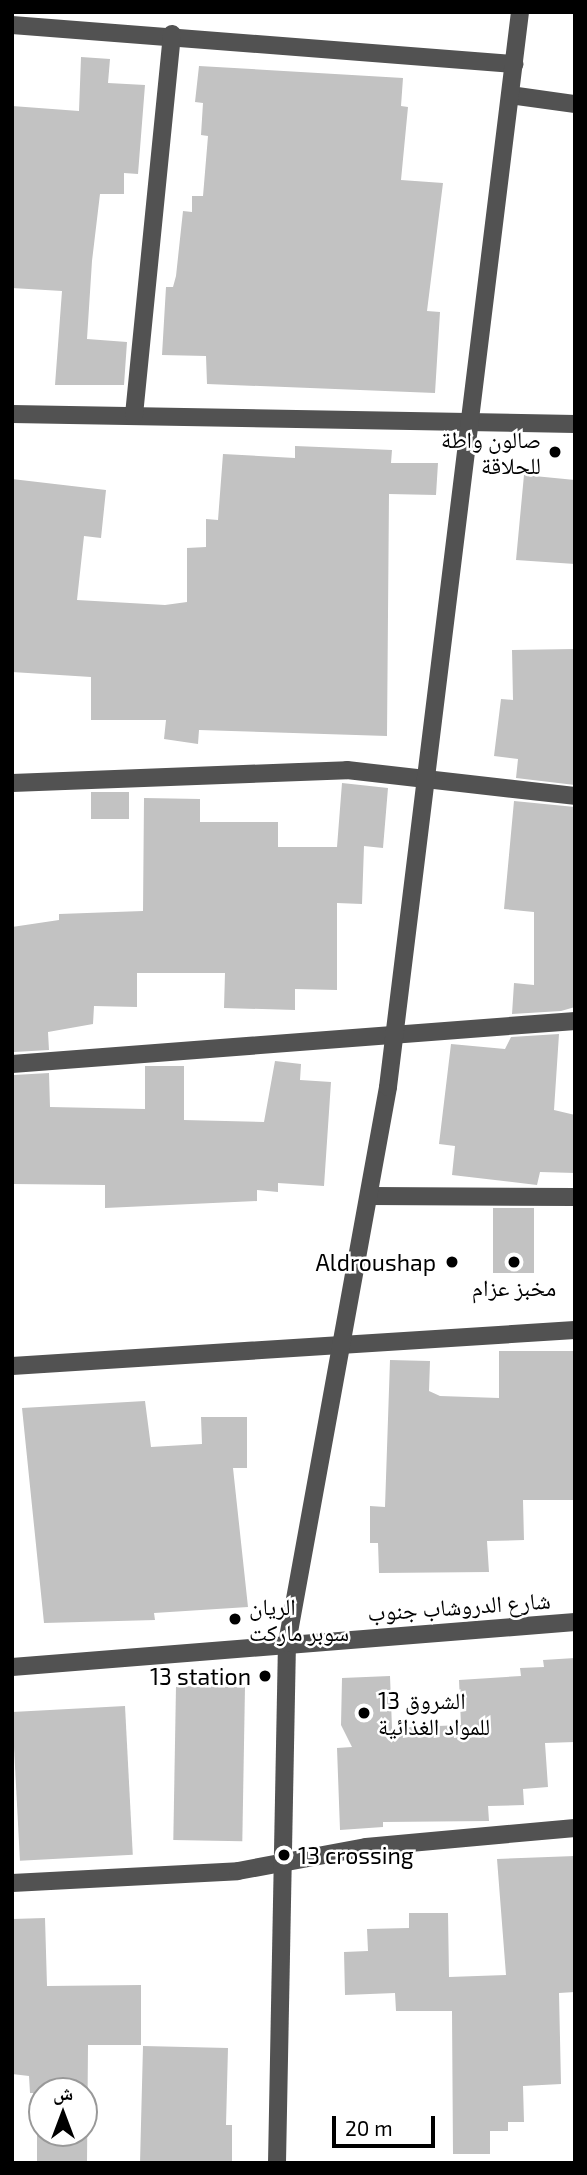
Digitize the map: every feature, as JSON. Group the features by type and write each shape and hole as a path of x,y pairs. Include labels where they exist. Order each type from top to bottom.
{"street":[{"path":"277,2163 287,1643 346,1340 395,1032 467,420 520,12"},
{"path":"12,25 172,34 514,64"},
{"path":"134,415 172,34"},
{"path":"510,96 575,104"},
{"path":"12,414 575,424"},
{"path":"12,783 269,770 426,780 575,796"},
{"path":"12,1063 395,1032 575,1021"},
{"path":"371,1196 575,1197"},
{"path":"12,1366 346,1340 575,1330"},
{"name":"شارع الدروشاب جنوب","path":"12,1667 575,1622"},
{"path":"12,1883 284,1866 366,1847 575,1828"}],"building":[{"path":"81,57 110,59 108,83 145,85 138,174 124,173 124,194 100,194 92,261 87,339 127,342 124,385 55,385 62,291 12,288 12,106 79,111"},
{"path":"199,66 403,78 401,106 408,107 401,180 443,183 427,311 440,312 435,393 207,384 206,356 162,355 166,287 173,287 176,276 183,211 192,212 192,196 203,196 208,136 201,135 203,103 195,102"},
{"path":"295,446 392,450 391,463 438,463 436,495 389,494 387,736 199,730 198,744 164,739 166,720 91,720 91,677 12,672 12,479 106,490 101,538 84,536 77,600 165,605 187,602 187,548 206,547 206,519 218,520 223,454 295,458"},
{"path":"524,475 575,480 575,564 516,560"},
{"path":"575,649 575,785 516,778 518,759 494,756 501,699 513,700 512,650"},
{"path":"342,783 388,788 383,848 364,846 362,904 337,903 337,990 295,989 295,1010 224,1008 225,973 137,973 137,1007 94,1006 93,1024 48,1032 49,1050 14,1052 12,927 59,920 59,914 143,911 144,798 200,799 200,822 278,822 278,847 337,847"},
{"path":"91,792 129,792 129,819 91,819"},
{"path":"514,801 575,807 575,1007 561,1011 512,1014 514,983 534,985 534,912 504,909"},
{"path":"559,1034 554,1110 575,1115 575,1173 540,1172 537,1185 452,1175 455,1146 439,1144 451,1044 505,1049 511,1037"},
{"path":"275,1061 301,1064 300,1080 331,1082 324,1186 278,1183 278,1192 257,1190 257,1201 105,1208 105,1185 12,1184 14,1075 49,1073 50,1107 145,1109 145,1066 184,1066 184,1120 264,1122"},
{"path":"493,1208 534,1208 534,1273 493,1273"},
{"path":"499,1351 575,1351 575,1500 523,1500 524,1540 487,1541 489,1572 379,1573 378,1543 370,1543 370,1506 385,1507 390,1360 430,1361 429,1391 440,1396 499,1398"},
{"path":"145,1401 151,1447 202,1444 201,1417 247,1417 247,1468 233,1468 248,1607 154,1613 155,1620 44,1623 22,1408"},
{"path":"575,1658 575,1742 545,1743 548,1787 523,1789 524,1805 488,1806 489,1821 383,1822 383,1827 340,1830 337,1748 352,1747 341,1725 342,1678 390,1676 392,1728 461,1725 459,1680 521,1676 520,1668 544,1667 543,1660"},
{"path":"176,1686 245,1687 242,1841 173,1840"},
{"path":"125,1706 133,1855 20,1861 12,1712"},
{"path":"575,1856 575,1992 559,1993 561,2084 523,2086 524,2122 508,2122 508,2131 490,2131 490,2154 453,2154 452,2011 396,2011 395,1993 345,1995 344,1952 368,1951 367,1929 409,1928 409,1913 448,1913 449,1977 506,1975 497,1859"},
{"path":"45,1918 47,1986 141,1985 141,2045 88,2045 88,2077 29,2077 12,2074 12,1919"},
{"path":"143,2046 228,2048 226,2125 232,2125 232,2163 140,2163"},
{"path":"37,2147 87,2147 87,2163 37,2163"}],"place":[{"name":"صالون واطة للحلاقة","path":"555,452"},
{"name":"Aldroushap","path":"452,1262"},
{"name":"مخبز عزام","path":"514,1262"},
{"name":"الريان سوبر ماركت","path":"235,1619"},
{"name":"13 station","path":"265,1676"},
{"name":"الشروق 13 للمواد الغذائية","path":"364,1713"},
{"name":"13 crossing","path":"284,1855"}]}
